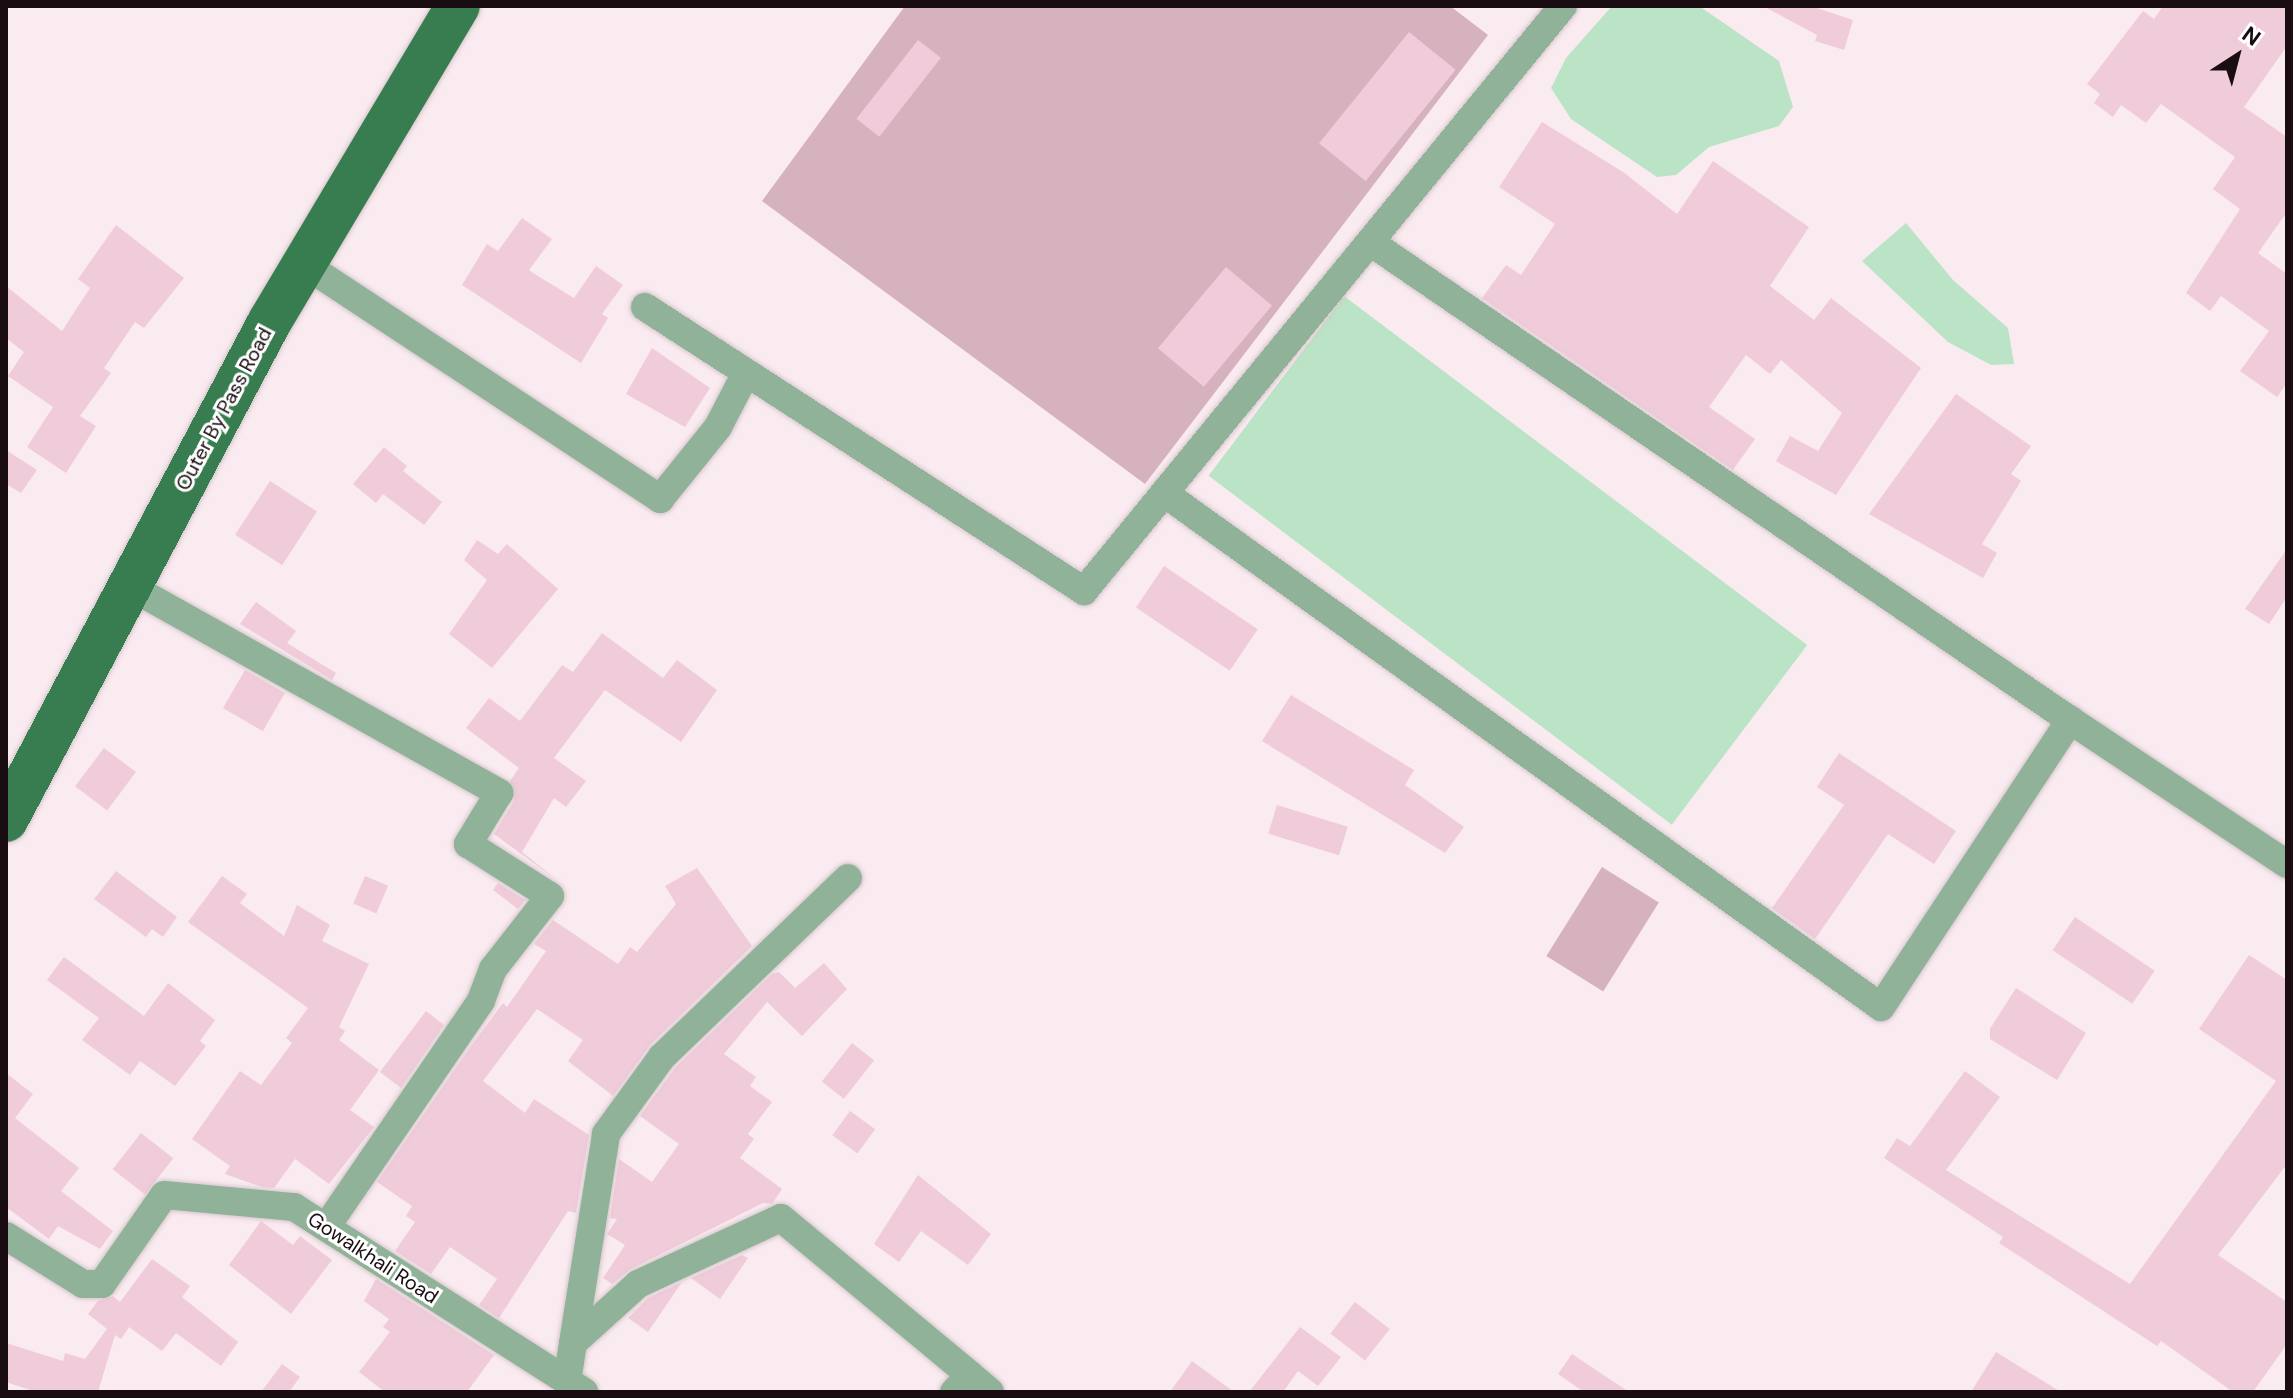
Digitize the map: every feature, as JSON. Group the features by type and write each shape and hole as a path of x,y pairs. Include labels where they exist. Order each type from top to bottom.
{"main road":[{"name":"Outer By Pass Road","path":"6,768 227,355 425,6"},
{"name":"Outer By Pass Road","path":"6,820 304,264 458,6"}],"street":[{"path":"645,307 1084,591 1563,6"},
{"path":"1370,242 2070,720 2287,864"},
{"path":"304,264 660,499 718,427 746,373"},
{"path":"1164,493 1881,1007 2070,720"},
{"path":"131,587 499,793 468,844 550,896 493,969 481,1001 326,1227"},
{"path":"580,1389 573,1343 606,1134 662,1057 848,878"},
{"name":"Gowalkhali Road","path":"6,1236 83,1284 102,1284 164,1195 294,1207 580,1389"},
{"path":"573,1343 638,1284 781,1218 971,1386"}],"shaded area":[{"path":"905,6 1450,6 1488,35 1145,484 762,201"},
{"path":"1612,6 1699,6 1779,61 1793,107 1779,126 1709,147 1676,175 1657,177 1571,119 1551,88 1566,58"},
{"path":"1906,223 1953,280 2008,328 2014,364 1991,365 1948,342 1862,261"},
{"path":"1344,296 1807,645 1672,825 1209,476"},
{"path":"1602,867 1659,903 1603,992 1546,956"}],"building":[{"path":"1763,6 1811,6 1853,20 1844,50 1815,41 1817,35"},
{"path":"2163,6 2287,6 2287,46 2244,107 2287,137 2287,212 2258,253 2287,274 2287,383 2277,397 2240,371 2269,331 2221,296 2210,311 2186,293 2240,209 2213,189 2235,157 2161,104 2146,123 2121,105 2113,117 2094,103 2100,94 2087,84 2143,11 2154,19"},
{"path":"1409,32 1456,70 1366,181 1319,143"},
{"path":"918,40 941,58 879,137 856,119"},
{"path":"1542,122 1623,172 1677,214 1713,161 1809,227 1770,286 1814,320 1831,298 1921,368 1836,495 1776,461 1790,436 1818,451 1842,413 1781,360 1770,374 1746,355 1709,407 1755,439 1733,470 1482,298 1506,265 1521,275 1555,224 1499,187"},
{"path":"522,218 552,239 529,270 533,273 574,298 596,266 623,285 602,314 608,318 581,363 462,285 487,244 498,251"},
{"path":"116,225 184,278 144,328 135,322 104,368 111,373 80,416 96,426 66,473 27,447 53,407 8,376 24,352 6,338 6,286 62,331 90,288 78,279"},
{"path":"1226,267 1272,306 1204,387 1158,348"},
{"path":"652,348 710,388 685,427 626,394"},
{"path":"1956,394 2031,446 2011,474 2021,481 1982,544 1997,553 1983,578 1869,514"},
{"path":"384,447 407,466 403,471 442,502 424,525 383,494 376,503 353,484"},
{"path":"6,450 37,470 21,493 6,484"},
{"path":"270,481 317,511 282,565 235,535"},
{"path":"477,540 498,554 507,544 558,589 492,668 449,634 487,580 464,560"},
{"path":"2287,549 2287,597 2269,624 2245,609"},
{"path":"1164,566 1258,629 1230,671 1136,607"},
{"path":"256,602 296,631 287,643 336,673 332,680 240,624"},
{"path":"602,633 663,678 677,660 717,690 681,742 605,690 554,758 586,781 566,807 554,798 522,852 557,880 494,834 514,801 510,781 519,768 466,728 489,698 520,721 562,665 573,672"},
{"path":"245,670 285,693 263,731 223,708"},
{"path":"1291,695 1414,770 1405,785 1464,827 1445,853 1262,741"},
{"path":"104,748 136,772 107,810 75,786"},
{"path":"1839,753 1956,831 1934,864 1888,834 1815,939 1772,908 1844,805 1817,787"},
{"path":"1277,805 1348,827 1339,855 1268,834"},
{"path":"697,868 752,946 650,1045 613,1096 568,1061 583,1040 537,1009 483,1081 525,1113 534,1099 589,1135 576,1213 568,1211 499,1318 479,1305 497,1279 450,1247 431,1274 395,1251 415,1222 406,1216 412,1206 377,1182 471,1046 503,1003 507,1007 546,951 534,944 553,920 618,964 630,947 637,952 676,904 665,886"},
{"path":"116,871 177,917 163,937 152,929 146,937 94,899"},
{"path":"222,876 247,894 240,903 284,936 297,905 330,925 322,941 369,964 339,1027 345,1031 339,1040 379,1070 350,1110 374,1127 329,1184 295,1159 274,1188 262,1187 225,1174 230,1166 192,1139 240,1071 261,1085 292,1043 286,1038 308,1008 188,922"},
{"path":"365,876 388,886 376,913 353,904"},
{"path":"498,883 525,900 518,909 493,890"},
{"path":"2075,917 2155,971 2132,1004 2053,950"},
{"path":"2249,955 2287,980 2287,1164 2218,1255 2287,1302 2287,1344 2253,1392 2233,1392 2161,1341 2157,1346 1999,1243 2003,1237 1884,1158 1897,1138 1910,1146 1965,1071 2000,1097 1946,1170 2130,1284 2276,1081 2199,1029"},
{"path":"64,957 144,1016 168,983 215,1020 200,1041 206,1046 175,1086 140,1061 130,1075 82,1040 99,1018 47,980"},
{"path":"824,963 847,989 802,1036 767,1002 724,1054 756,1077 750,1086 772,1102 748,1134 754,1139 740,1158 782,1189 772,1204 763,1203 631,1269 612,1284 603,1278 625,1245 607,1234 617,1219 610,1218 619,1159 652,1182 679,1144 640,1116 675,1068 772,974 779,972 795,988"},
{"path":"2016,988 2086,1033 2057,1080 1990,1039 1990,1029"},
{"path":"426,1011 444,1025 401,1088 380,1072"},
{"path":"852,1043 874,1060 844,1099 822,1082"},
{"path":"6,1073 33,1094 15,1118 79,1168 61,1191 113,1231 100,1249 58,1226 49,1239 6,1207"},
{"path":"850,1111 875,1129 857,1153 832,1135"},
{"path":"141,1133 173,1158 145,1194 113,1169"},
{"path":"918,1175 991,1234 968,1265 921,1231 899,1262 874,1244"},
{"path":"261,1221 293,1245 300,1236 332,1260 291,1314 229,1265"},
{"path":"742,1255 748,1258 720,1299 691,1278"},
{"path":"152,1259 190,1286 182,1297 238,1342 221,1366 176,1333 162,1351 129,1327 121,1339 115,1335 98,1392 36,1392 6,1382 6,1343 63,1361 65,1353 85,1359 107,1329 88,1314 98,1301 113,1296 120,1302"},
{"path":"376,1279 494,1355 467,1392 385,1392 359,1372 390,1332 383,1327 389,1319 364,1301"},
{"path":"682,1282 648,1332 628,1318 648,1298"},
{"path":"1355,1302 1390,1329 1365,1361 1330,1334"},
{"path":"1300,1327 1341,1357 1318,1386 1298,1371 1283,1392 1249,1392"},
{"path":"1996,1352 2061,1392 1971,1392"},
{"path":"1572,1354 1629,1392 1584,1392 1558,1374"},
{"path":"1192,1361 1234,1392 1170,1392"},
{"path":"282,1364 300,1377 289,1392 261,1392"}]}
